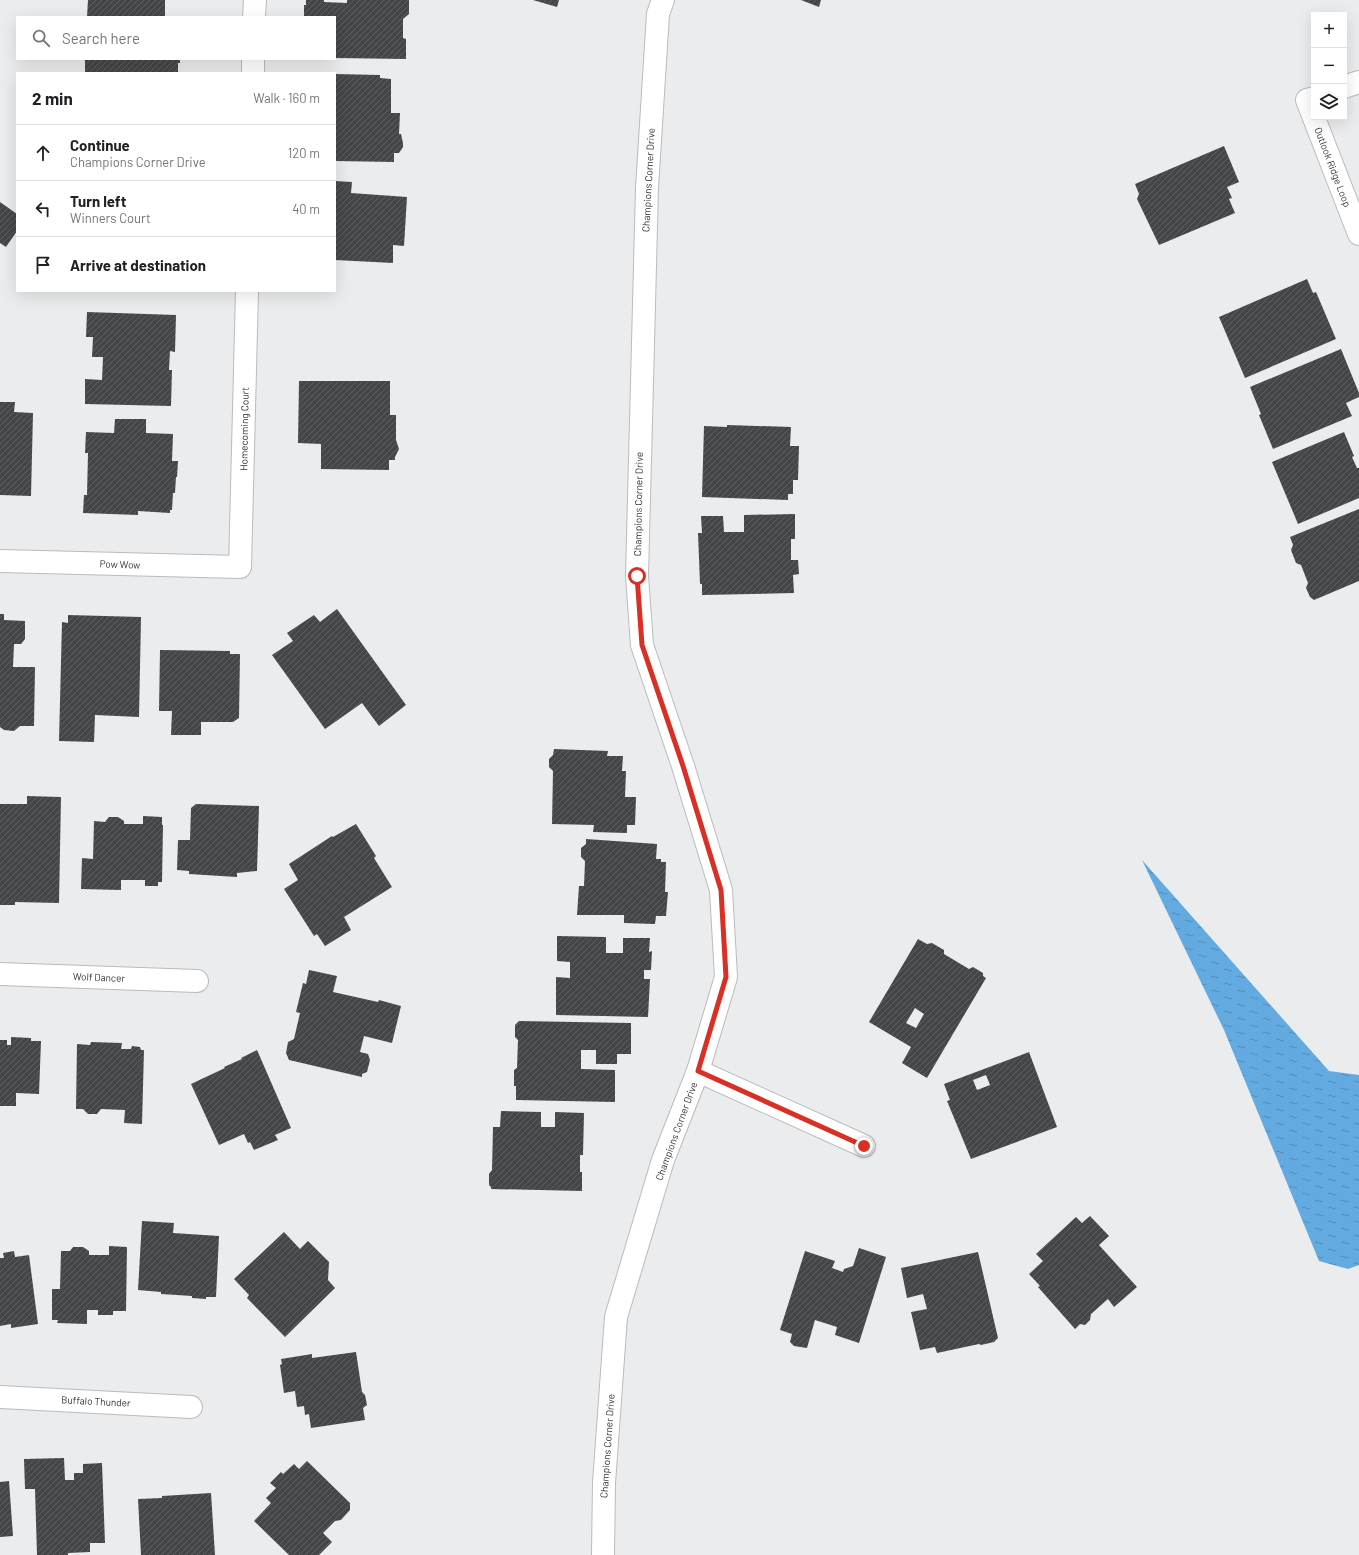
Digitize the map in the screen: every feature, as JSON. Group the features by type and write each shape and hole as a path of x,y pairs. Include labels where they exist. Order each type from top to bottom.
{"street":[{"path":"254,16 255,0"},
{"name":"Champions Corner Drive","path":"603,1555 604,1483 616,1317 663,1160 698,1071 726,977 721,890 683,766 642,645 637,576 647,188 658,14 663,0"},
{"path":"253,60 253,72"},
{"path":"1347,86 1359,82"},
{"name":"Outlook Ridge Loop","path":"1318,120 1359,234"},
{"name":"Homecoming Court","path":"240,567 247,292"},
{"name":"Pow Wow","path":"0,561 240,567"},
{"name":"Wolf Dancer","path":"0,974 197,981"},
{"path":"698,1071 864,1146"},
{"name":"Buffalo Thunder","path":"0,1397 191,1407"}],"water":[{"path":"1142,860 1329,1071 1359,1075 1359,1265 1348,1269 1319,1261 1224,1030"}],"building":[{"path":"88,0 165,0 165,16 87,16"},
{"path":"306,0 324,0 324,2 347,3 347,0 409,0 409,14 403,19 403,38 406,39 406,59 336,58 336,16 304,16 304,5 306,5"},
{"path":"533,0 559,0 557,7"},
{"path":"801,0 821,0 819,7"},
{"path":"85,60 180,60 180,63 178,63 178,72 85,72"},
{"path":"336,74 380,75 380,78 391,79 391,113 400,113 399,134 401,134 403,143 403,147 399,153 394,153 394,162 336,161"},
{"path":"1224,146 1239,182 1227,187 1232,198 1229,199 1235,213 1159,245 1137,199 1139,194 1135,184"},
{"path":"336,181 352,182 351,193 407,197 404,246 393,245 393,263 336,260"},
{"path":"0,202 16,213 16,232 6,247 0,243"},
{"path":"1307,279 1313,293 1316,292 1336,339 1245,378 1219,317"},
{"path":"87,312 176,315 175,352 170,351 169,370 172,370 171,406 85,404 85,379 102,380 103,357 92,357 93,337 86,337"},
{"path":"1341,349 1359,393 1359,397 1346,403 1352,416 1273,449 1259,415 1261,414 1250,387"},
{"path":"299,381 390,381 390,415 396,415 396,440 399,449 395,460 389,460 389,470 321,469 321,444 298,443"},
{"path":"0,402 15,402 14,412 33,413 31,496 0,495"},
{"path":"115,419 146,419 146,433 173,434 172,461 178,461 175,493 173,493 172,510 170,510 170,513 138,511 138,515 83,513 84,495 87,495 88,453 85,453 86,432 114,433"},
{"path":"727,425 791,427 790,446 799,446 798,480 793,480 793,494 788,494 788,500 702,497 704,426 727,427"},
{"path":"1344,432 1354,456 1352,457 1357,468 1359,468 1359,498 1298,524 1272,462"},
{"path":"1359,509 1359,581 1314,600 1310,597 1306,588 1308,583 1301,565 1296,563 1291,550 1293,545 1290,537"},
{"path":"795,514 795,539 791,539 791,560 798,560 799,574 793,575 794,593 702,595 702,584 700,584 698,533 702,533 701,516 723,516 724,532 744,532 744,515"},
{"path":"337,609 406,705 379,726 362,703 325,729 272,655 293,641 287,633 314,615 320,622"},
{"path":"0,614 4,614 4,620 25,621 25,639 21,644 14,644 13,667 35,667 34,726 20,726 14,731 4,730 0,727"},
{"path":"68,615 141,617 139,717 95,715 94,742 59,741 62,622 68,623"},
{"path":"160,650 230,651 230,654 240,654 239,718 233,722 201,722 201,735 171,735 172,711 159,711"},
{"path":"554,749 608,751 607,756 623,756 622,771 626,771 625,797 636,797 635,825 627,825 627,833 593,832 594,825 552,824 553,771 549,767 549,759 553,755"},
{"path":"27,796 61,797 59,903 15,902 15,905 0,905 0,804 27,804"},
{"path":"196,804 259,806 257,871 237,873 237,877 189,874 189,871 177,870 178,840 190,840 191,808"},
{"path":"143,816 162,817 162,882 158,882 158,886 145,886 145,880 121,880 121,890 81,889 82,858 93,859 94,821 105,822 109,817 118,817 124,821 124,824 143,824"},
{"path":"356,824 376,856 374,858 392,887 344,917 351,930 325,946 317,934 314,936 284,889 298,880 289,864 332,836 333,837"},
{"path":"586,839 657,844 656,859 661,859 661,862 666,862 665,892 668,892 666,916 656,916 655,924 624,923 624,915 577,915 579,886 584,886 585,861 581,857 581,848 586,844"},
{"path":"557,936 606,937 606,953 623,953 623,938 650,938 649,952 652,951 651,970 644,970 644,979 650,979 648,1017 556,1015 556,977 570,978 570,962 557,961"},
{"path":"918,939 927,944 932,943 944,950 944,954 969,969 973,967 983,973 983,976 986,978 927,1078 902,1063 911,1047 869,1022","holes":["915,1008 924,1014 916,1028 906,1023"]},
{"path":"309,970 337,976 333,992 378,1002 379,1000 401,1006 392,1043 364,1036 360,1052 368,1054 370,1060 367,1072 362,1074 362,1077 289,1060 286,1053 288,1042 294,1039 300,1013 296,1012 303,983 306,984"},
{"path":"519,1021 631,1023 631,1054 617,1054 617,1064 596,1064 596,1050 581,1050 581,1069 615,1070 615,1102 516,1100 514,1070 517,1068 518,1040 515,1037 515,1025"},
{"path":"11,1037 31,1038 31,1041 41,1041 39,1094 16,1093 16,1106 0,1106 0,1040 7,1040 7,1045 11,1045"},
{"path":"91,1042 122,1043 121,1049 131,1049 132,1046 140,1047 141,1050 144,1050 142,1124 124,1123 125,1110 101,1109 97,1114 88,1114 83,1109 76,1109 77,1044 90,1045"},
{"path":"257,1050 291,1128 275,1135 278,1140 254,1150 250,1142 248,1143 244,1134 219,1145 191,1084 225,1068 224,1067"},
{"path":"1029,1052 1057,1127 971,1159 947,1101 950,1100 944,1084","holes":["986,1075 990,1085 977,1090 973,1080"]},
{"path":"501,1111 541,1112 541,1127 555,1127 555,1112 584,1113 583,1155 580,1155 582,1191 491,1189 489,1185 489,1174 492,1170 493,1127 500,1127"},
{"path":"1090,1216 1109,1236 1099,1245 1137,1287 1114,1307 1108,1299 1091,1314 1090,1320 1085,1325 1080,1324 1075,1329 1038,1287 1040,1286 1029,1274 1043,1261 1036,1254 1076,1217 1082,1223"},
{"path":"142,1221 174,1223 173,1233 219,1236 216,1297 206,1297 206,1299 192,1298 192,1296 161,1294 161,1292 138,1290"},
{"path":"284,1232 300,1249 308,1241 329,1262 328,1280 335,1288 285,1337 247,1298 249,1295 234,1279"},
{"path":"109,1246 127,1247 126,1311 113,1311 113,1315 98,1315 98,1310 87,1310 87,1324 57,1323 58,1320 52,1320 52,1289 60,1289 61,1251 70,1251 73,1247 83,1247 89,1251 89,1255 109,1255"},
{"path":"859,1248 886,1257 859,1343 835,1335 837,1327 815,1320 807,1348 794,1346 790,1342 792,1334 780,1330 805,1251 835,1261 832,1268 843,1272 844,1269 853,1266"},
{"path":"14,1251 15,1257 29,1255 38,1324 11,1328 11,1324 0,1326 0,1258 4,1258 3,1253"},
{"path":"978,1252 998,1338 994,1342 937,1353 935,1347 920,1350 911,1312 927,1309 923,1294 907,1298 901,1268"},
{"path":"356,1352 362,1392 365,1395 367,1405 363,1408 365,1420 311,1428 309,1414 305,1415 304,1406 297,1407 295,1391 284,1393 280,1365 282,1364 281,1359 312,1354 312,1358"},
{"path":"64,1458 65,1480 74,1480 74,1473 83,1473 83,1464 102,1463 105,1543 90,1543 90,1552 68,1553 68,1555 37,1555 35,1489 25,1489 24,1459"},
{"path":"307,1461 350,1503 350,1510 341,1520 335,1521 323,1533 332,1542 319,1555 289,1555 254,1521 271,1503 266,1498 276,1488 270,1483 281,1472 283,1474 294,1464 299,1469"},
{"path":"9,1481 13,1536 0,1537 0,1482"},
{"path":"211,1493 215,1555 141,1555 138,1499"}],"route":[{"path":"637,576 642,645 683,766 721,890 726,977 698,1071 864,1146"}]}
